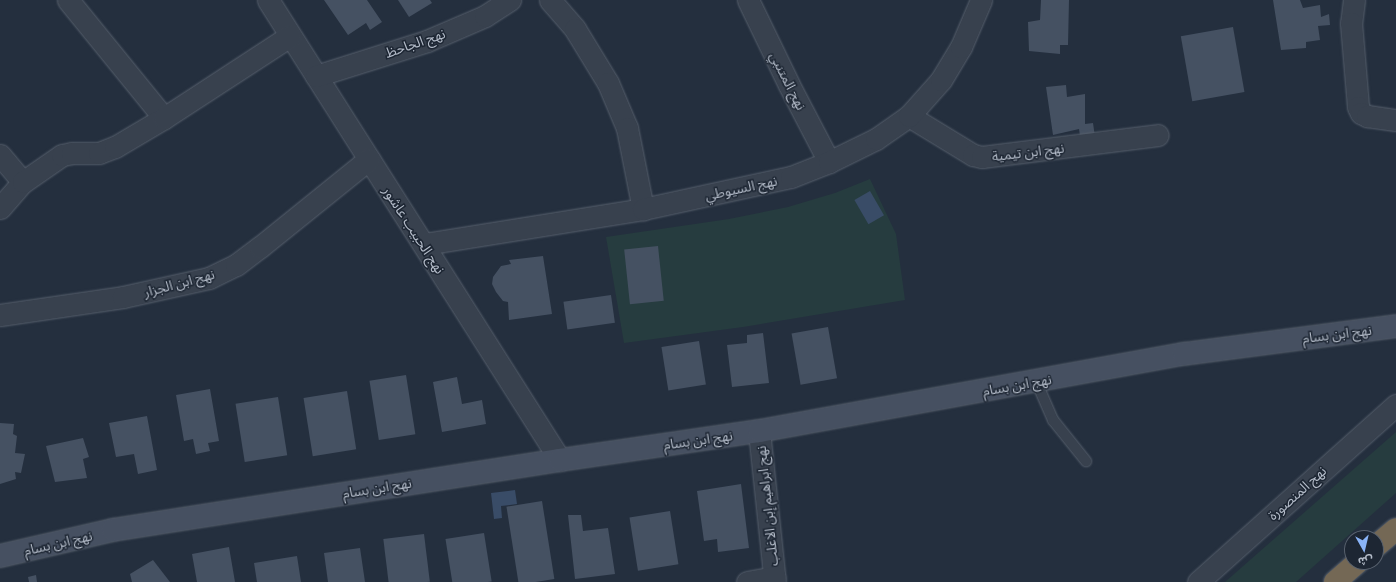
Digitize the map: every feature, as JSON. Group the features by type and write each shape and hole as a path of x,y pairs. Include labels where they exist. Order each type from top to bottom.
{"highway":[{"path":"1384,539 1396,528"},
{"path":"1335,582 1349,570"}],"street":[{"path":"68,0 164,118"},
{"name":"نهج الحبيب عاشور","path":"268,0 425,244 496,360 560,460"},
{"name":"نهج الجاحظ","path":"316,76 426,41 485,16 510,0"},
{"path":"550,0 575,29 608,83 627,128 642,209"},
{"name":"نهج المتنبي","path":"748,0 789,85 830,162"},
{"name":"نهج السيوطي","path":"425,244 642,209 791,177 830,162 876,139 909,116 942,80 961,47 981,0"},
{"path":"1354,0 1351,23 1358,107 1362,113 1367,116 1396,120"},
{"path":"0,208 23,182 62,155 72,153 99,153 115,146 164,118 290,36"},
{"name":"نهج ابن تيمية","path":"909,116 973,155 982,157 1158,135"},
{"path":"0,155 23,182"},
{"name":"نهج ابن الجزار","path":"0,315 123,297 209,278 236,265 369,159"},
{"name":"نهج ابن بسام","path":"0,556 113,530 560,460 759,431 1184,354 1396,326"},
{"name":"نهج المنصورة","path":"1198,582 1396,404"},
{"name":"نهج ابراهيم إبن الاغلب","path":"759,431 775,580"},
{"path":"747,582 775,580"}],"lane":[{"path":"1036,381 1053,420 1086,461"}],"green space":[{"path":"870,179 896,234 905,300 743,327 624,343 606,237 729,219 788,207 835,193"},
{"path":"1396,432 1396,493 1354,530 1344,530 1344,539 1296,582 1225,582"}],"water":[{"path":"870,191 884,215 868,224 854,200"},
{"path":"515,490 517,504 501,506 502,518 494,519 491,493"}],"building":[{"path":"324,0 367,0 382,22 370,30 366,23 348,35"},
{"path":"398,0 430,0 432,3 409,17"},
{"path":"1041,0 1069,0 1068,45 1060,45 1060,54 1029,51 1028,22 1040,20"},
{"path":"1273,0 1300,0 1303,8 1320,5 1321,17 1329,14 1330,25 1318,26 1320,40 1306,42 1306,48 1281,50"},
{"path":"1233,27 1244,92 1192,101 1181,36"},
{"path":"1066,85 1067,97 1085,94 1085,124 1093,123 1095,137 1080,136 1079,129 1053,135 1046,87"},
{"path":"658,246 664,301 630,304 624,250"},
{"path":"543,256 552,314 509,320 508,302 503,301 496,292 492,284 493,277 501,266 511,264 509,260"},
{"path":"611,295 615,323 567,329 563,302"},
{"path":"828,327 837,378 801,385 792,333"},
{"path":"763,333 769,383 732,387 727,345 747,343 747,335"},
{"path":"699,341 706,384 668,390 661,347"},
{"path":"406,375 415,434 379,440 369,381"},
{"path":"457,377 462,404 482,400 486,424 442,432 433,382"},
{"path":"210,389 219,441 208,443 210,451 196,454 193,439 184,441 176,395"},
{"path":"347,391 356,449 313,456 304,398"},
{"path":"278,397 287,455 245,462 236,404"},
{"path":"147,416 157,470 138,474 134,454 116,457 109,423"},
{"path":"0,423 14,424 13,434 17,436 15,453 25,454 21,473 15,472 16,479 0,484"},
{"path":"83,438 89,457 83,459 87,478 55,482 46,446"},
{"path":"741,484 749,548 718,552 717,539 704,541 697,491"},
{"path":"542,501 554,579 536,582 518,582 506,507"},
{"path":"670,511 678,564 638,571 630,517"},
{"path":"568,515 581,515 583,531 608,528 615,574 575,579"},
{"path":"484,533 492,581 452,582 445,539"},
{"path":"424,534 430,582 389,582 383,539"},
{"path":"229,547 235,582 197,582 192,554"},
{"path":"360,548 365,582 328,582 324,553"},
{"path":"297,556 301,582 257,582 254,563"},
{"path":"153,560 170,582 132,582 130,574"},
{"path":"36,575 37,582 29,582 28,577"}]}
